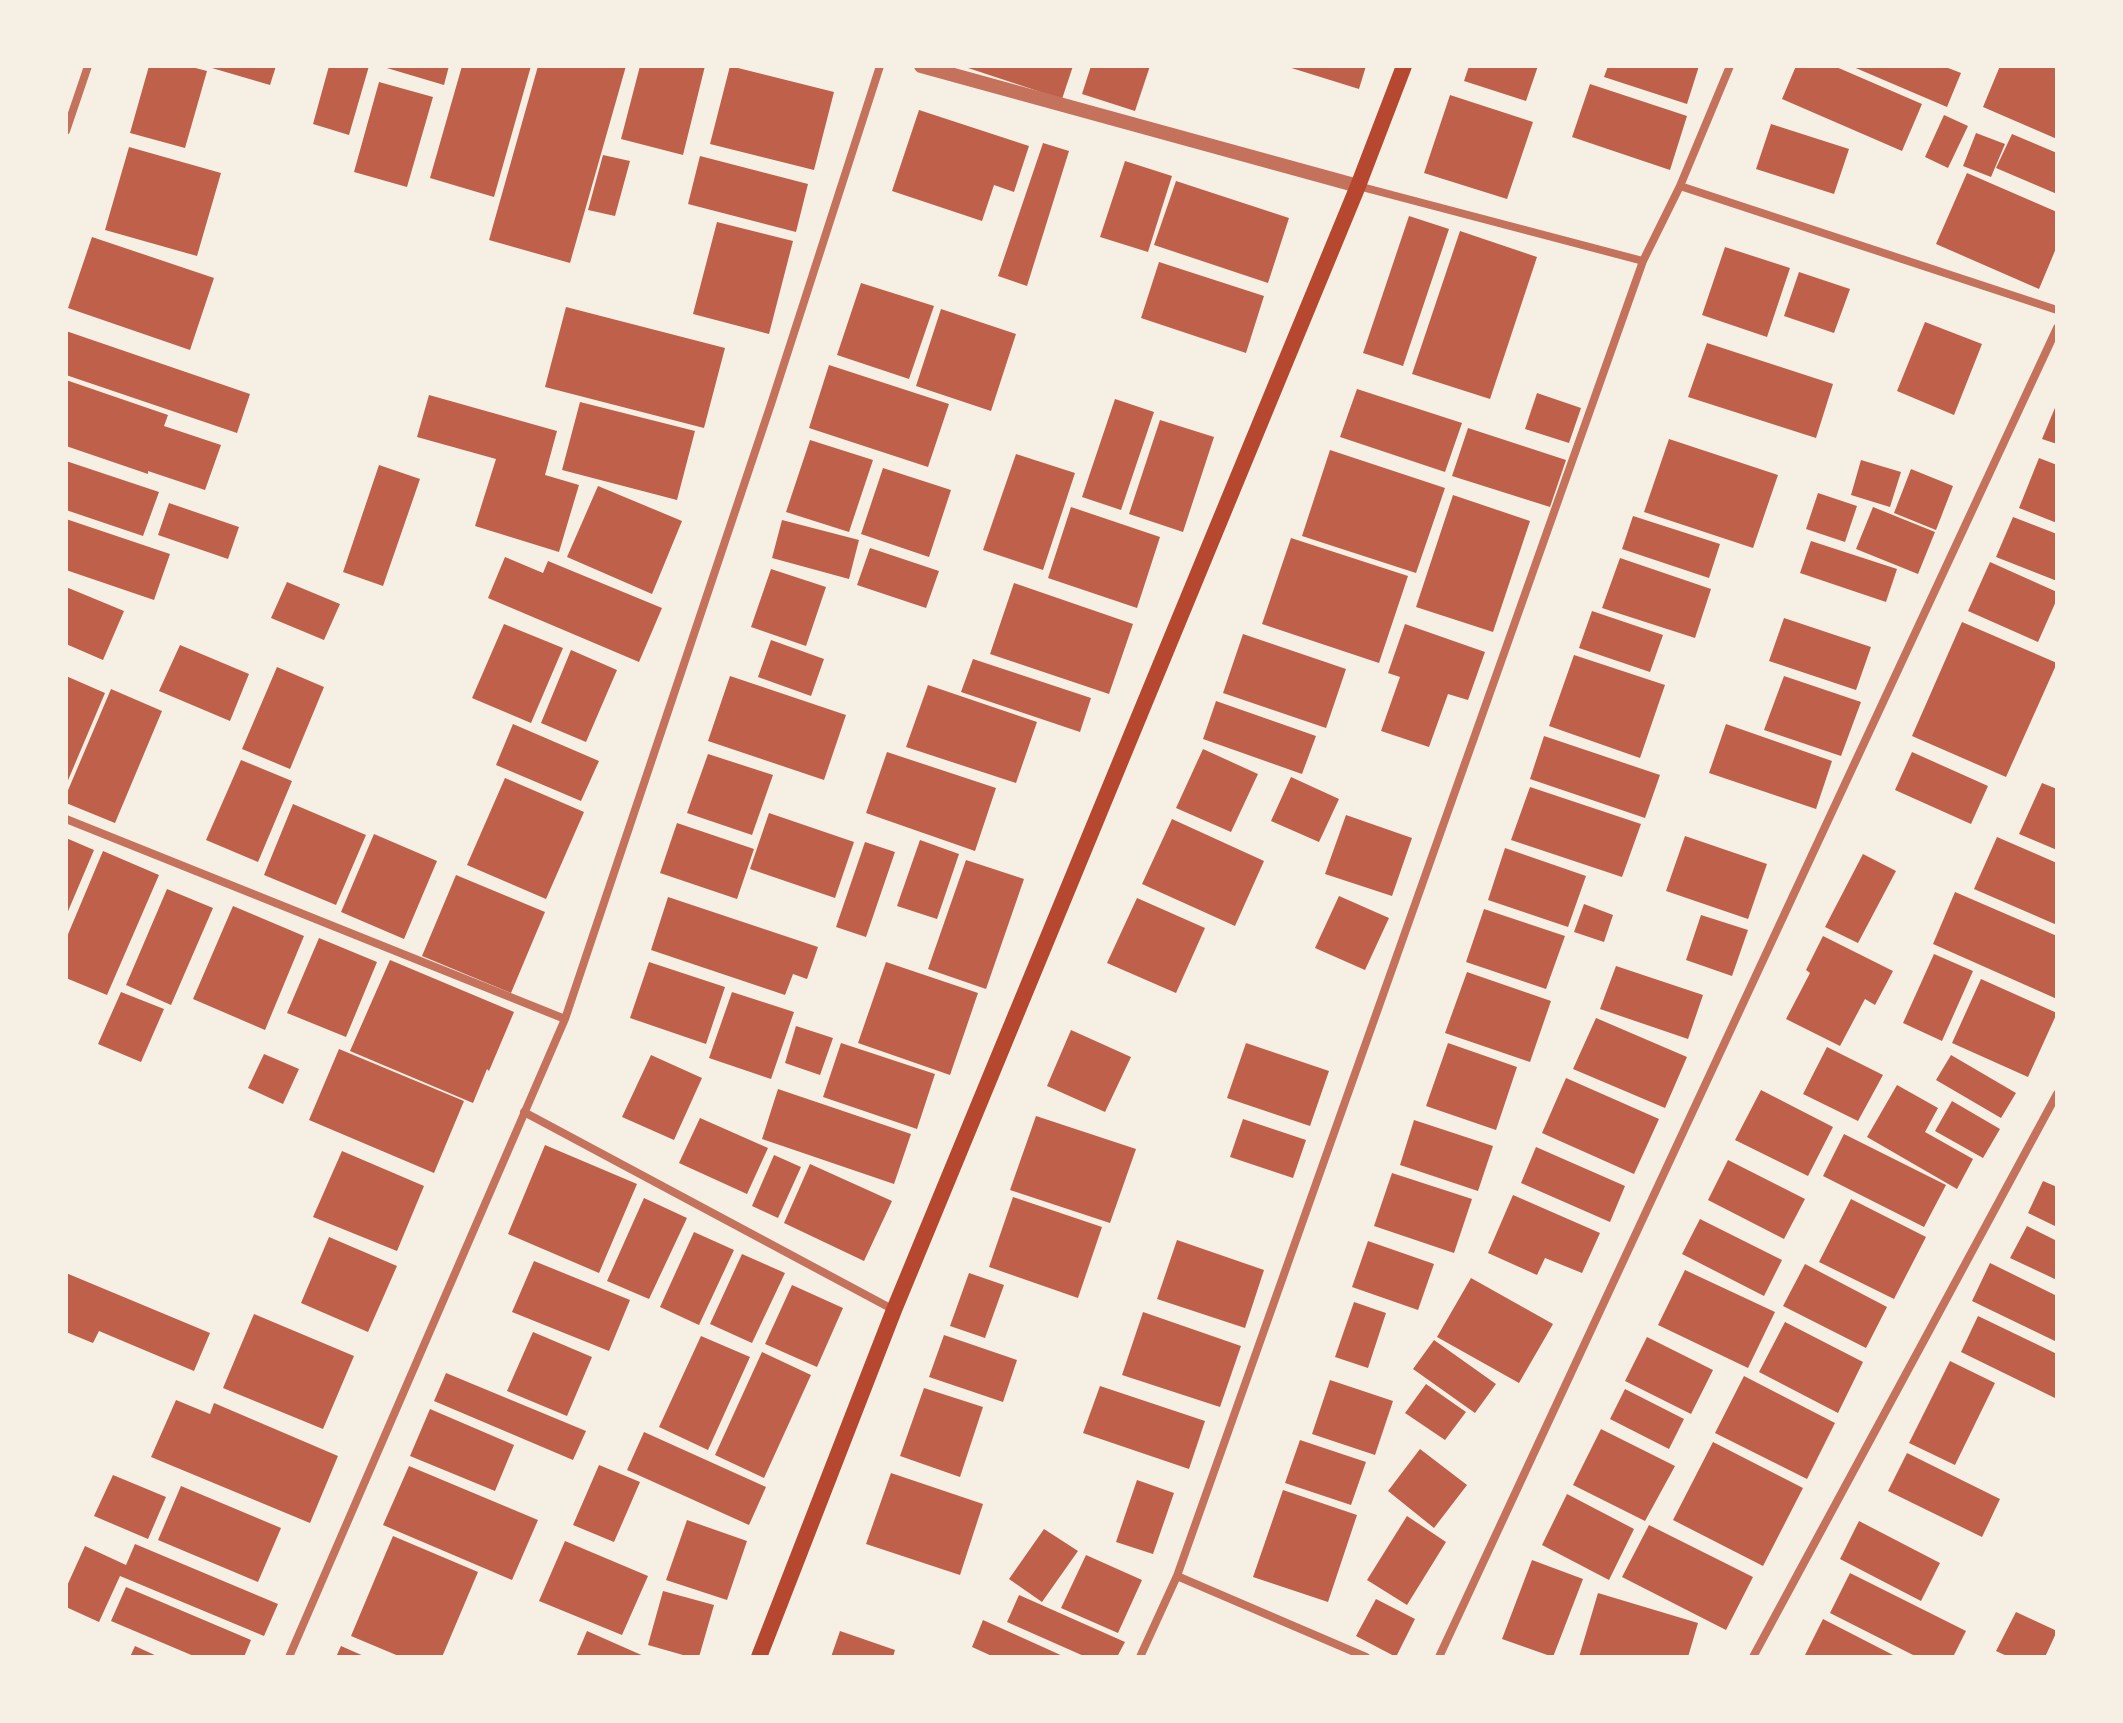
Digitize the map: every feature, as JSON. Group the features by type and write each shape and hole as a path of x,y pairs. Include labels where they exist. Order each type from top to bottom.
{"main road":[{"path":"759,1657 894,1310 1358,186 1404,66"}],"street":[{"path":"66,131 88,66"},
{"path":"289,1657 565,1019 772,401 880,66"},
{"path":"921,66 1643,261"},
{"path":"1140,1657 1177,1576 1643,261 1680,186 1730,66"},
{"path":"1680,186 2057,310"},
{"path":"1439,1657 2057,328"},
{"path":"66,819 565,1019"},
{"path":"1753,1657 2057,1094"},
{"path":"524,1112 894,1310"},
{"path":"1177,1576 1366,1657"}],"building":[{"path":"149,66 188,66 207,71 185,148 130,133"},
{"path":"205,66 276,66 270,85"},
{"path":"329,66 369,66 349,135 313,124"},
{"path":"380,66 449,66 444,85"},
{"path":"462,66 531,66 494,197 430,178"},
{"path":"538,66 626,66 570,263 489,240"},
{"path":"640,66 705,66 683,155 621,139"},
{"path":"730,66 834,92 814,170 710,144"},
{"path":"962,66 1073,66 1062,99"},
{"path":"1091,66 1150,66 1135,111 1082,94"},
{"path":"1285,66 1366,66 1359,89"},
{"path":"1469,66 1538,66 1526,101 1464,81"},
{"path":"1608,66 1699,66 1687,104 1604,77"},
{"path":"1796,66 1834,66 1922,104 1902,151 1782,99"},
{"path":"1851,66 1943,66 1961,73 1947,107"},
{"path":"2000,66 2049,66 2057,69 2057,139 1983,107"},
{"path":"379,82 433,97 407,187 354,172"},
{"path":"1590,84 1687,116 1670,170 1572,137"},
{"path":"1450,95 1533,122 1507,199 1424,173"},
{"path":"919,110 1029,146 1014,192 994,185 982,221 892,191"},
{"path":"1944,115 1968,126 1948,168 1925,157"},
{"path":"1771,124 1849,149 1834,194 1756,169"},
{"path":"1976,133 2005,144 1991,177 1963,166"},
{"path":"2012,134 2057,153 2057,194 1996,168"},
{"path":"1043,143 1069,151 1027,286 998,276"},
{"path":"129,147 221,173 197,256 105,230"},
{"path":"603,155 630,161 615,216 588,210"},
{"path":"700,156 808,184 796,232 688,204"},
{"path":"1125,161 1172,176 1148,252 1100,237"},
{"path":"1967,173 2057,212 2057,246 2039,289 1936,244"},
{"path":"1176,181 1289,218 1268,283 1154,245"},
{"path":"1409,216 1449,229 1403,366 1363,353"},
{"path":"717,222 793,241 769,334 693,314"},
{"path":"1460,231 1537,257 1490,399 1412,374"},
{"path":"92,237 214,278 190,350 68,308"},
{"path":"1725,247 1790,268 1767,337 1702,315"},
{"path":"1159,262 1264,296 1246,353 1141,318"},
{"path":"1799,272 1850,289 1834,333 1784,316"},
{"path":"861,283 934,306 909,379 837,355"},
{"path":"566,307 725,348 704,428 545,387"},
{"path":"941,309 1016,334 991,411 916,386"},
{"path":"1925,322 1982,344 1954,415 1897,391"},
{"path":"66,331 250,394 237,433 66,375"},
{"path":"1707,343 1833,384 1816,438 1688,397"},
{"path":"829,365 949,404 928,467 809,428"},
{"path":"66,380 168,415 164,426 221,445 205,490 66,446"},
{"path":"1357,389 1462,423 1445,472 1340,437"},
{"path":"1537,393 1581,408 1569,443 1525,429"},
{"path":"429,395 557,431 545,475 579,485 559,552 475,526 496,459 417,437"},
{"path":"1115,399 1154,412 1121,510 1082,497"},
{"path":"580,402 695,431 677,500 562,470"},
{"path":"2057,403 2057,444 2042,439"},
{"path":"1160,420 1214,437 1183,532 1129,514"},
{"path":"1468,428 1566,460 1550,507 1452,476"},
{"path":"1669,439 1778,475 1753,548 1644,512"},
{"path":"810,440 873,460 849,532 786,512"},
{"path":"1330,450 1445,488 1416,573 1302,536"},
{"path":"1016,454 1075,473 1043,570 983,550"},
{"path":"2039,458 2057,465 2057,523 2019,508"},
{"path":"1861,460 1901,472 1890,507 1851,495"},
{"path":"66,461 159,492 143,536 66,510"},
{"path":"379,465 420,479 383,586 343,572"},
{"path":"883,468 951,490 929,557 861,534"},
{"path":"1911,469 1953,486 1936,530 1894,513"},
{"path":"598,486 682,521 652,594 567,557"},
{"path":"1818,493 1857,506 1845,542 1806,529"},
{"path":"1453,495 1530,521 1493,632 1416,607"},
{"path":"169,503 239,527 228,559 158,535"},
{"path":"1071,507 1160,537 1137,608 1048,578"},
{"path":"1873,507 1935,532 1918,574 1856,549"},
{"path":"1633,516 1720,544 1709,578 1622,549"},
{"path":"2013,517 2057,534 2057,581 1996,557"},
{"path":"66,519 170,554 154,600 66,570"},
{"path":"782,520 859,540 849,579 772,558"},
{"path":"1291,538 1408,576 1379,663 1262,624"},
{"path":"1811,541 1897,569 1886,602 1800,573"},
{"path":"870,548 939,571 926,608 857,585"},
{"path":"505,557 543,573 548,561 662,608 639,662 488,598"},
{"path":"1620,558 1711,589 1695,638 1602,608"},
{"path":"1990,562 2057,592 2057,599 2038,642 1968,611"},
{"path":"771,569 826,587 806,646 751,627"},
{"path":"287,582 340,604 324,640 271,618"},
{"path":"1014,583 1133,624 1109,694 990,654"},
{"path":"66,587 124,611 103,660 66,644"},
{"path":"1592,611 1663,635 1650,672 1579,648"},
{"path":"1784,618 1871,647 1856,690 1769,661"},
{"path":"1962,622 2057,663 2006,777 1912,736"},
{"path":"504,624 563,648 531,723 472,698"},
{"path":"1405,624 1485,652 1468,700 1448,694 1429,747 1381,731 1400,677 1388,673"},
{"path":"1243,634 1346,669 1326,728 1223,693"},
{"path":"771,640 824,659 811,696 758,677"},
{"path":"180,645 249,674 230,721 159,691"},
{"path":"571,650 617,670 586,742 541,723"},
{"path":"1574,655 1665,685 1640,758 1549,726"},
{"path":"973,659 1091,698 1080,732 961,692"},
{"path":"277,667 324,687 290,769 242,749"},
{"path":"66,676 105,693 66,785"},
{"path":"730,676 846,715 824,780 708,741"},
{"path":"1784,676 1861,702 1841,756 1764,730"},
{"path":"928,685 1037,722 1016,783 906,747"},
{"path":"111,689 162,711 115,823 66,803 66,795"},
{"path":"1216,701 1316,736 1302,774 1203,739"},
{"path":"513,724 599,761 581,801 496,765"},
{"path":"1726,724 1832,761 1816,809 1709,773"},
{"path":"1544,736 1660,775 1645,818 1530,779"},
{"path":"1203,749 1258,774 1231,832 1176,808"},
{"path":"887,752 996,788 975,851 866,813"},
{"path":"1912,752 1988,786 1971,824 1895,790"},
{"path":"708,754 773,775 752,835 687,813"},
{"path":"241,760 292,781 258,862 206,840"},
{"path":"1291,777 1339,799 1319,842 1271,821"},
{"path":"505,778 584,812 546,899 467,865"},
{"path":"2042,783 2057,789 2057,850 2019,834"},
{"path":"1530,787 1641,824 1622,877 1511,840"},
{"path":"293,804 366,835 336,905 264,875"},
{"path":"769,813 854,842 835,898 750,869"},
{"path":"1346,815 1412,838 1392,896 1325,874"},
{"path":"1172,819 1264,861 1235,926 1142,884"},
{"path":"677,823 754,849 737,899 660,873"},
{"path":"374,834 437,861 404,939 341,912"},
{"path":"1685,836 1767,864 1748,919 1666,891"},
{"path":"1997,837 2057,863 2057,925 1974,889"},
{"path":"66,838 94,850 66,916"},
{"path":"920,840 959,854 937,919 897,906"},
{"path":"865,842 895,852 866,937 836,927"},
{"path":"1505,848 1586,876 1568,927 1488,900"},
{"path":"103,851 159,875 107,995 66,978 66,939"},
{"path":"1863,854 1896,871 1858,943 1825,927"},
{"path":"966,860 1024,879 986,989 928,969"},
{"path":"456,875 545,912 511,993 422,956"},
{"path":"167,889 213,908 171,1005 126,985"},
{"path":"1955,892 2057,936 2057,999 1933,944"},
{"path":"1339,896 1389,918 1365,970 1315,948"},
{"path":"668,897 818,947 807,979 793,974 785,995 651,950"},
{"path":"1137,898 1205,928 1176,993 1107,963"},
{"path":"1584,904 1613,915 1604,942 1574,932"},
{"path":"233,906 304,936 265,1030 193,999"},
{"path":"1484,909 1565,936 1546,989 1466,962"},
{"path":"1701,915 1748,930 1732,976 1686,960"},
{"path":"1823,936 1893,971 1875,1005 1865,999 1840,1046 1786,1019 1810,973 1806,970"},
{"path":"319,938 377,962 346,1037 287,1013"},
{"path":"1934,954 1973,971 1942,1041 1903,1023"},
{"path":"390,960 514,1012 473,1103 350,1051"},
{"path":"649,962 725,987 706,1044 630,1018"},
{"path":"886,962 978,993 950,1075 858,1043"},
{"path":"1616,966 1703,995 1688,1039 1600,1009"},
{"path":"1467,972 1551,1001 1530,1062 1445,1033"},
{"path":"1981,979 2057,1013 2028,1077 1952,1043"},
{"path":"121,992 164,1009 141,1062 98,1044"},
{"path":"732,992 794,1012 771,1079 709,1058"},
{"path":"1596,1018 1687,1057 1665,1108 1573,1069"},
{"path":"796,1026 833,1038 820,1075 785,1063"},
{"path":"1071,1030 1131,1057 1105,1112 1047,1086"},
{"path":"841,1043 935,1074 917,1129 823,1097"},
{"path":"1246,1043 1329,1071 1310,1126 1227,1098"},
{"path":"1448,1043 1517,1067 1496,1130 1426,1106"},
{"path":"1827,1047 1883,1075 1858,1121 1803,1094"},
{"path":"339,1049 464,1101 434,1173 309,1120"},
{"path":"264,1054 299,1069 283,1104 248,1088"},
{"path":"651,1055 702,1078 674,1140 622,1117"},
{"path":"1951,1055 2016,1093 2001,1118 1936,1080"},
{"path":"1566,1078 1659,1119 1634,1174 1542,1133"},
{"path":"1897,1085 1938,1108 1925,1132 1973,1159 1957,1189 1867,1137"},
{"path":"778,1089 911,1134 894,1184 762,1139"},
{"path":"1761,1090 1833,1127 1808,1176 1735,1140"},
{"path":"1952,1101 2000,1129 1983,1158 1935,1131"},
{"path":"1036,1116 1136,1149 1110,1223 1010,1190"},
{"path":"700,1118 768,1148 747,1194 679,1163"},
{"path":"1243,1119 1306,1140 1293,1178 1230,1157"},
{"path":"1414,1120 1493,1146 1478,1191 1400,1165"},
{"path":"1844,1134 1946,1185 1924,1227 1823,1176"},
{"path":"545,1145 637,1184 599,1273 508,1234"},
{"path":"1536,1147 1625,1186 1610,1222 1521,1183"},
{"path":"342,1151 424,1186 397,1251 313,1217"},
{"path":"774,1155 801,1167 778,1218 752,1206"},
{"path":"1728,1160 1805,1199 1784,1239 1708,1200"},
{"path":"810,1164 892,1201 864,1261 784,1223"},
{"path":"1392,1173 1472,1199 1454,1253 1374,1226"},
{"path":"2043,1181 2057,1187 2057,1227 2028,1213"},
{"path":"1513,1195 1600,1233 1582,1273 1545,1258 1537,1275 1488,1253"},
{"path":"1013,1197 1102,1227 1078,1298 989,1267"},
{"path":"644,1198 687,1218 649,1299 607,1281"},
{"path":"1851,1199 1926,1237 1894,1299 1819,1262"},
{"path":"1700,1219 1782,1260 1764,1296 1682,1254"},
{"path":"2027,1226 2057,1241 2057,1280 2010,1258"},
{"path":"694,1232 734,1250 699,1325 660,1307"},
{"path":"329,1237 397,1266 368,1332 301,1303"},
{"path":"1177,1240 1264,1270 1245,1328 1157,1299"},
{"path":"1368,1241 1434,1264 1418,1310 1352,1287"},
{"path":"742,1254 785,1273 752,1343 710,1324"},
{"path":"534,1261 630,1300 609,1351 512,1312"},
{"path":"1990,1263 2057,1296 2057,1342 1972,1301"},
{"path":"1805,1264 1887,1307 1866,1348 1783,1306"},
{"path":"1685,1270 1775,1312 1748,1368 1658,1325"},
{"path":"66,1273 210,1333 194,1371 99,1331 93,1343 66,1332"},
{"path":"969,1273 1004,1285 985,1338 950,1326"},
{"path":"1471,1278 1553,1324 1519,1383 1437,1337"},
{"path":"792,1285 843,1308 817,1367 765,1344"},
{"path":"1354,1302 1386,1313 1368,1368 1335,1357"},
{"path":"1143,1312 1241,1346 1220,1407 1122,1375"},
{"path":"254,1314 354,1356 323,1429 223,1388"},
{"path":"1978,1316 2057,1354 2057,1399 1961,1352"},
{"path":"1785,1322 1863,1362 1838,1413 1759,1372"},
{"path":"533,1332 592,1357 567,1416 507,1391"},
{"path":"944,1335 1017,1360 1003,1402 929,1377"},
{"path":"701,1336 750,1357 708,1450 659,1427"},
{"path":"1647,1337 1713,1370 1691,1414 1625,1381"},
{"path":"1434,1340 1496,1384 1475,1413 1413,1369"},
{"path":"762,1352 811,1375 764,1478 715,1455"},
{"path":"1950,1361 1995,1383 1955,1465 1909,1443"},
{"path":"446,1373 586,1431 573,1460 434,1401"},
{"path":"1744,1376 1835,1423 1807,1479 1715,1433"},
{"path":"1330,1380 1393,1401 1375,1455 1312,1434"},
{"path":"1426,1384 1466,1412 1445,1440 1405,1413"},
{"path":"1100,1386 1205,1421 1189,1469 1083,1433"},
{"path":"924,1388 983,1407 960,1477 900,1456"},
{"path":"1625,1389 1684,1419 1669,1449 1610,1419"},
{"path":"176,1400 210,1414 214,1403 338,1456 310,1523 151,1457"},
{"path":"430,1409 514,1445 495,1491 410,1456"},
{"path":"1601,1429 1675,1466 1645,1521 1573,1485"},
{"path":"644,1432 766,1487 749,1525 627,1470"},
{"path":"1300,1440 1366,1462 1351,1505 1285,1483"},
{"path":"1713,1442 1803,1488 1763,1566 1673,1520"},
{"path":"1420,1449 1467,1485 1434,1528 1388,1491"},
{"path":"1907,1453 2000,1499 1982,1537 1888,1491"},
{"path":"599,1465 640,1482 614,1542 573,1525"},
{"path":"409,1466 538,1520 512,1580 383,1525"},
{"path":"891,1473 983,1504 960,1575 866,1544"},
{"path":"113,1475 166,1497 148,1539 94,1516"},
{"path":"1137,1480 1174,1493 1153,1554 1116,1542"},
{"path":"181,1486 281,1528 258,1582 158,1540"},
{"path":"1283,1490 1357,1515 1328,1602 1253,1577"},
{"path":"1567,1494 1634,1529 1609,1580 1542,1545"},
{"path":"1407,1516 1446,1542 1407,1605 1367,1580"},
{"path":"687,1520 747,1541 727,1600 666,1580"},
{"path":"1859,1521 1940,1563 1921,1601 1840,1559"},
{"path":"1649,1525 1753,1577 1726,1630 1622,1577"},
{"path":"1044,1529 1078,1551 1042,1602 1009,1579"},
{"path":"393,1536 478,1572 442,1657 401,1657 351,1636"},
{"path":"565,1541 648,1576 622,1635 539,1601"},
{"path":"135,1544 278,1604 264,1636 120,1576 99,1622 66,1607 66,1588 85,1546 126,1565"},
{"path":"1086,1555 1142,1580 1118,1633 1061,1608"},
{"path":"1532,1560 1583,1579 1553,1657 1502,1639"},
{"path":"1850,1573 1966,1631 1953,1657 1917,1657 1830,1613"},
{"path":"126,1587 251,1640 244,1657 196,1657 111,1621"},
{"path":"663,1591 714,1605 699,1657 648,1645"},
{"path":"1598,1593 1698,1623 1688,1657 1579,1657"},
{"path":"1019,1595 1125,1642 1117,1657 1086,1657 1007,1622"},
{"path":"1376,1599 1415,1619 1396,1657 1356,1636"},
{"path":"2016,1612 2057,1631 2045,1657 2009,1657 1996,1651"},
{"path":"1823,1619 1897,1657 1804,1657"},
{"path":"983,1620 1065,1657 994,1657 972,1647"},
{"path":"587,1631 646,1657 576,1657"},
{"path":"840,1631 895,1650 893,1657 831,1657"},
{"path":"135,1646 159,1657 130,1657"},
{"path":"341,1646 366,1657 336,1657"}]}
